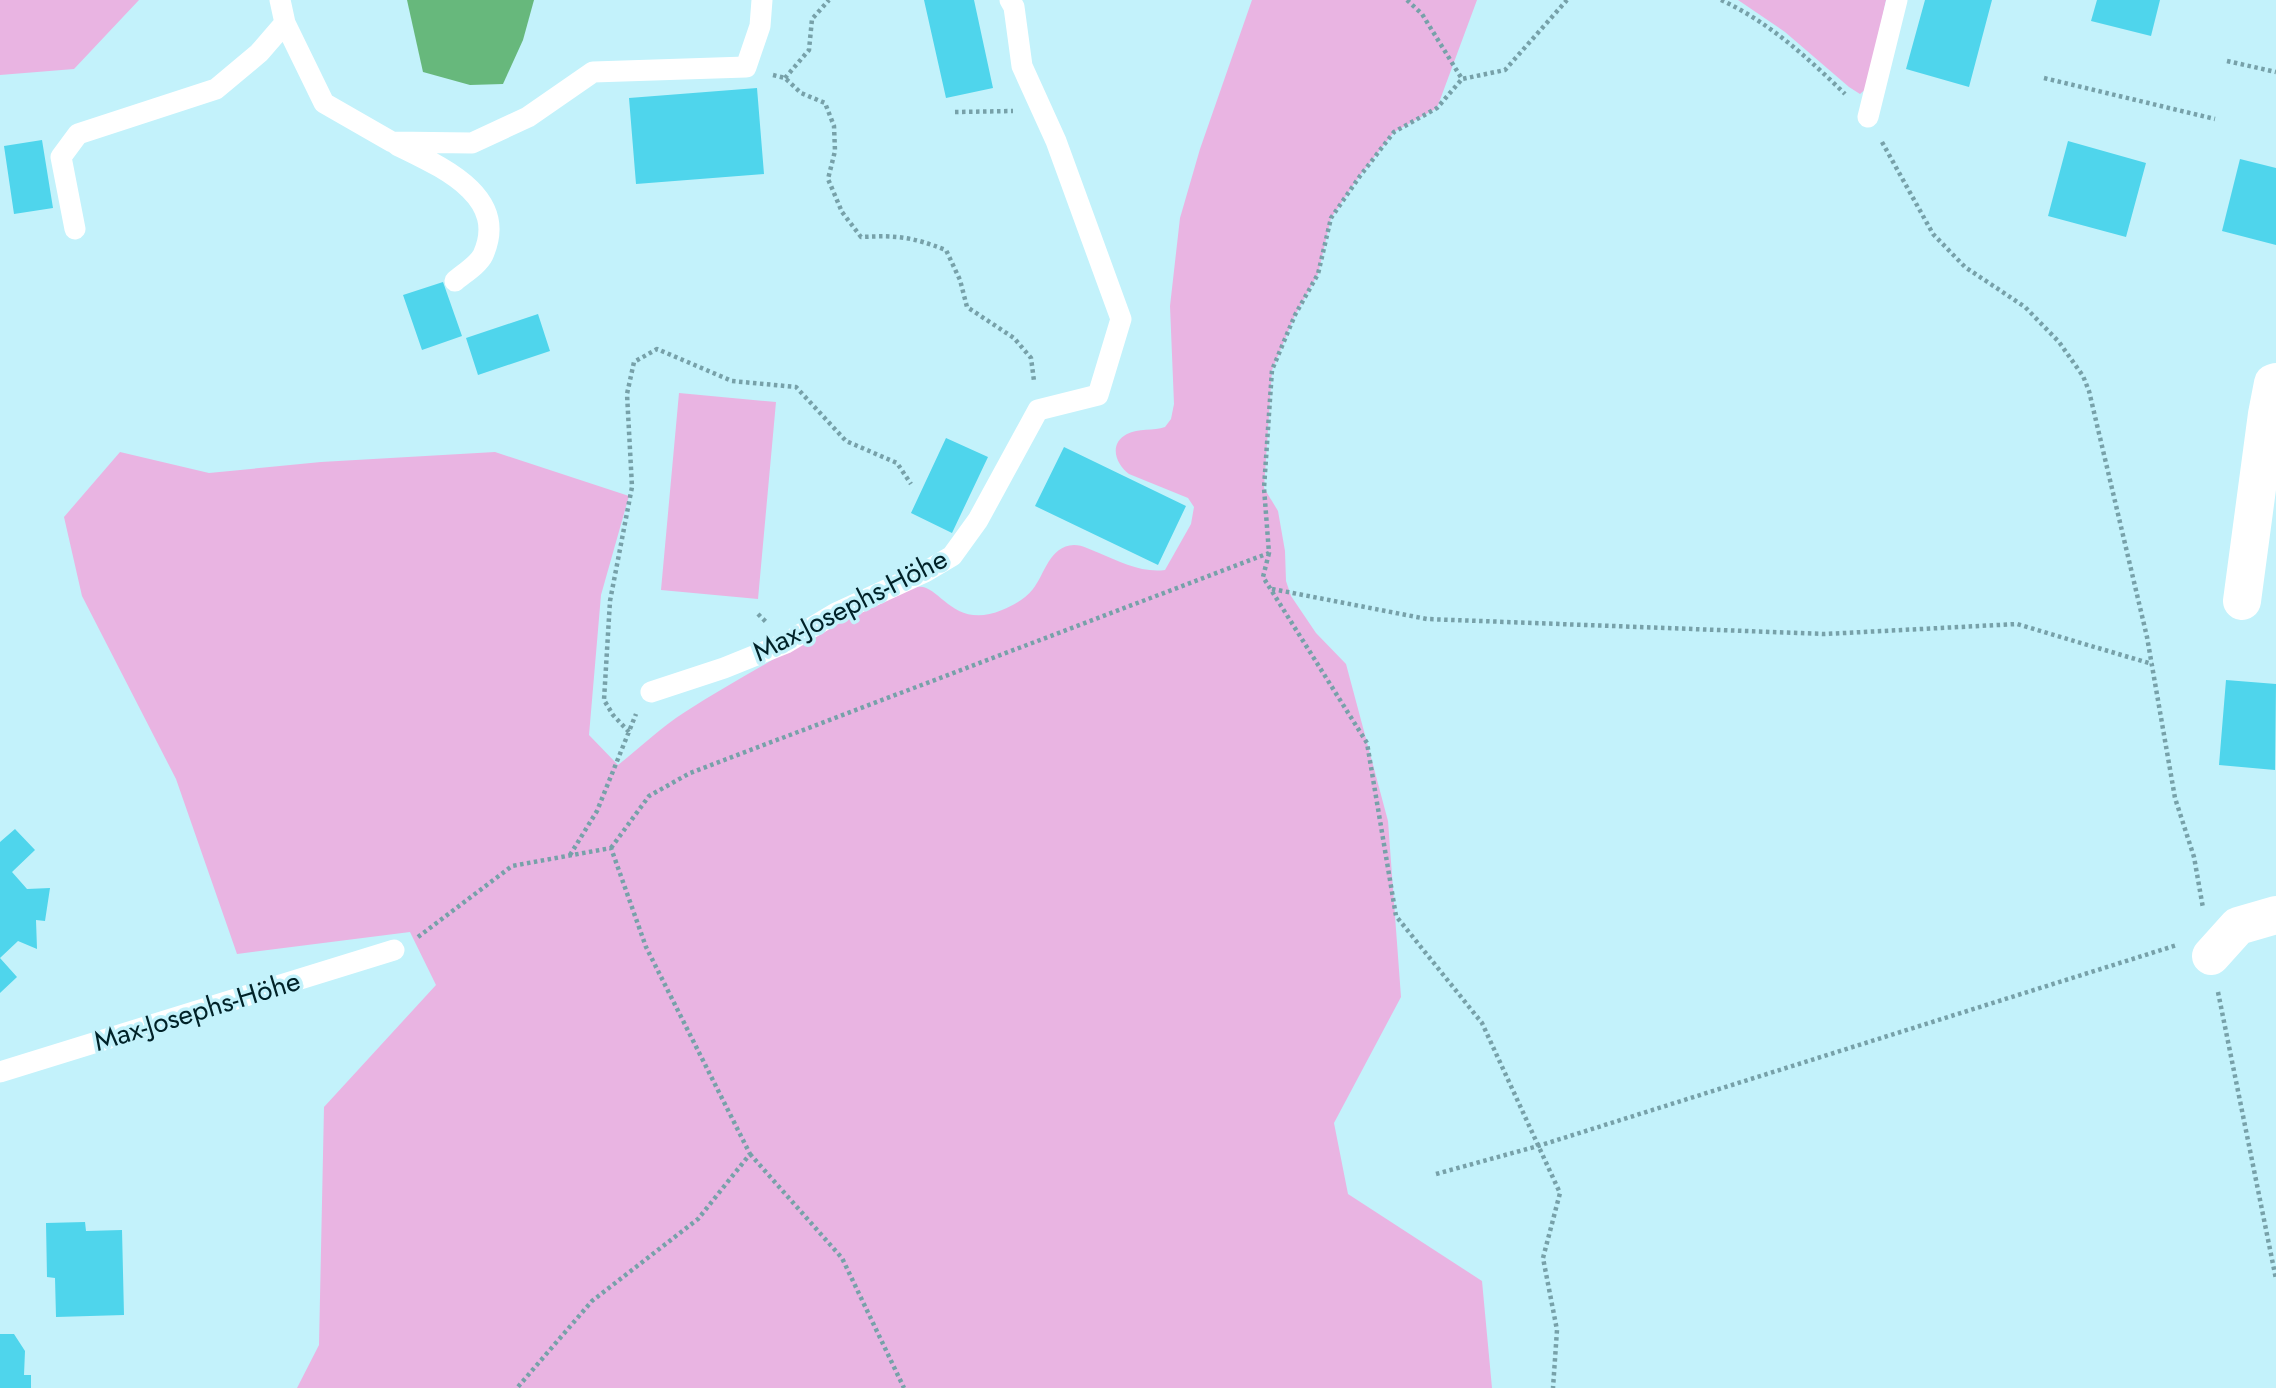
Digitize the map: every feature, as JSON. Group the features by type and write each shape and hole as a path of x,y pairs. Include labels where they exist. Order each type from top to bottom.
{"street":[{"path":"2242,601 2267,414 2273,383 2276,382"},
{"path":"2210,946 2238,926 2276,915"}],"lane":[{"path":"281,0 285,23 324,103 453,173 477,196 490,227 482,258 455,281"},
{"path":"392,142 472,144 528,117 593,72 746,67 760,26 762,0"},
{"path":"1010,0 1014,7 1022,66 1096,246 1121,319 1098,395 1038,410"},
{"path":"1868,117 1897,0"},
{"path":"75,229 61,157 78,134 216,89 259,53 285,23"},
{"name":"Max-Josephs-Höhe","path":"652,691 724,668 786,643 836,613 925,572 951,556 978,520 1038,410"},
{"name":"Max-Josephs-Höhe","path":"0,1072 394,950"}],"path":[{"path":"785,78 809,50 813,19 829,0"},
{"path":"1553,1388 1557,1330 1543,1258 1560,1193 1482,1023 1396,916 1367,743 1263,577 1269,553 1264,488 1272,370 1295,315 1318,274 1331,218 1395,132 1437,108 1462,79 1505,70 1567,0"},
{"path":"1721,0 1737,7 1799,50 1868,117 1933,234 1965,267 2025,307 2059,342 2083,376 2089,391 2152,664 2175,798 2194,857 2245,1133 2276,1279"},
{"path":"1408,2 1422,14 1462,79"},
{"path":"2227,61 2276,72"},
{"path":"746,67 785,78 801,93 825,103 834,126 835,152 828,179 842,212 861,237 888,235 913,238 946,250 960,280 967,307 1014,338 1031,358 1038,410"},
{"path":"2044,78 2215,119"},
{"path":"956,112 1042,111"},
{"path":"629,732 604,701 610,601 632,487 627,394 634,362 657,349 732,381 796,387 846,441 897,463 911,484"},
{"path":"394,950 420,936 512,866 611,848 649,796 690,773 1269,553"},
{"path":"1271,589 1427,619 1825,634 2017,624 2152,664"},
{"path":"570,856 597,811 636,714 652,691"},
{"path":"611,848 646,947 750,1154 842,1258 904,1388"},
{"path":"1436,1174 2210,946"},
{"path":"517,1388 592,1301 698,1219 750,1154"}],"shaded area":[{"path":"0,0 139,0 74,69 0,75"},
{"path":"407,0 534,0 523,40 503,84 470,85 423,72"},
{"path":"1252,0 1477,0 1437,108 1394,132 1331,218 1318,274 1295,315 1272,370 1264,488 1278,511 1285,551 1286,581 1291,596 1316,633 1346,664 1388,821 1401,997 1334,1123 1348,1194 1482,1281 1492,1388 297,1388 319,1345 324,1107 436,985 410,932 237,954 176,779 82,596 64,517 120,452 209,473 321,462 495,452 629,496 601,595 589,735 618,765 668,724 698,704 854,612 901,591 925,587 959,611 971,615 985,615 1023,599 1033,589 1053,555 1074,545 1140,568 1165,570 1191,524 1194,507 1188,498 1129,474 1118,460 1116,448 1117,443 1127,434 1165,427 1171,419 1174,404 1170,306 1180,218 1200,149"},
{"path":"1738,0 1886,0 1868,87 1860,94 1849,87 1785,32"},
{"path":"679,393 776,402 758,599 661,590"}],"building":[{"path":"924,0 974,0 993,88 946,98"},
{"path":"1925,0 1992,0 1969,87 1906,69"},
{"path":"2097,0 2160,0 2151,36 2091,21"},
{"path":"757,88 764,174 636,184 629,98"},
{"path":"42,140 53,208 14,214 4,146"},
{"path":"2068,141 2146,163 2126,237 2048,216"},
{"path":"2240,159 2276,168 2276,245 2222,231"},
{"path":"443,282 462,336 422,350 403,295"},
{"path":"538,314 550,351 478,375 466,338"},
{"path":"946,438 988,457 952,533 911,513"},
{"path":"1064,447 1186,506 1158,565 1035,506"},
{"path":"2226,680 2276,684 2275,770 2219,765"},
{"path":"15,829 35,850 12,872 27,889 50,888 45,921 36,920 37,949 18,941 0,958 0,842"},
{"path":"0,958 17,977 0,993"},
{"path":"85,1222 86,1231 122,1230 124,1315 56,1317 55,1278 47,1277 46,1223"},
{"path":"0,1334 14,1334 25,1351 24,1375 31,1375 31,1388 0,1388"}]}
